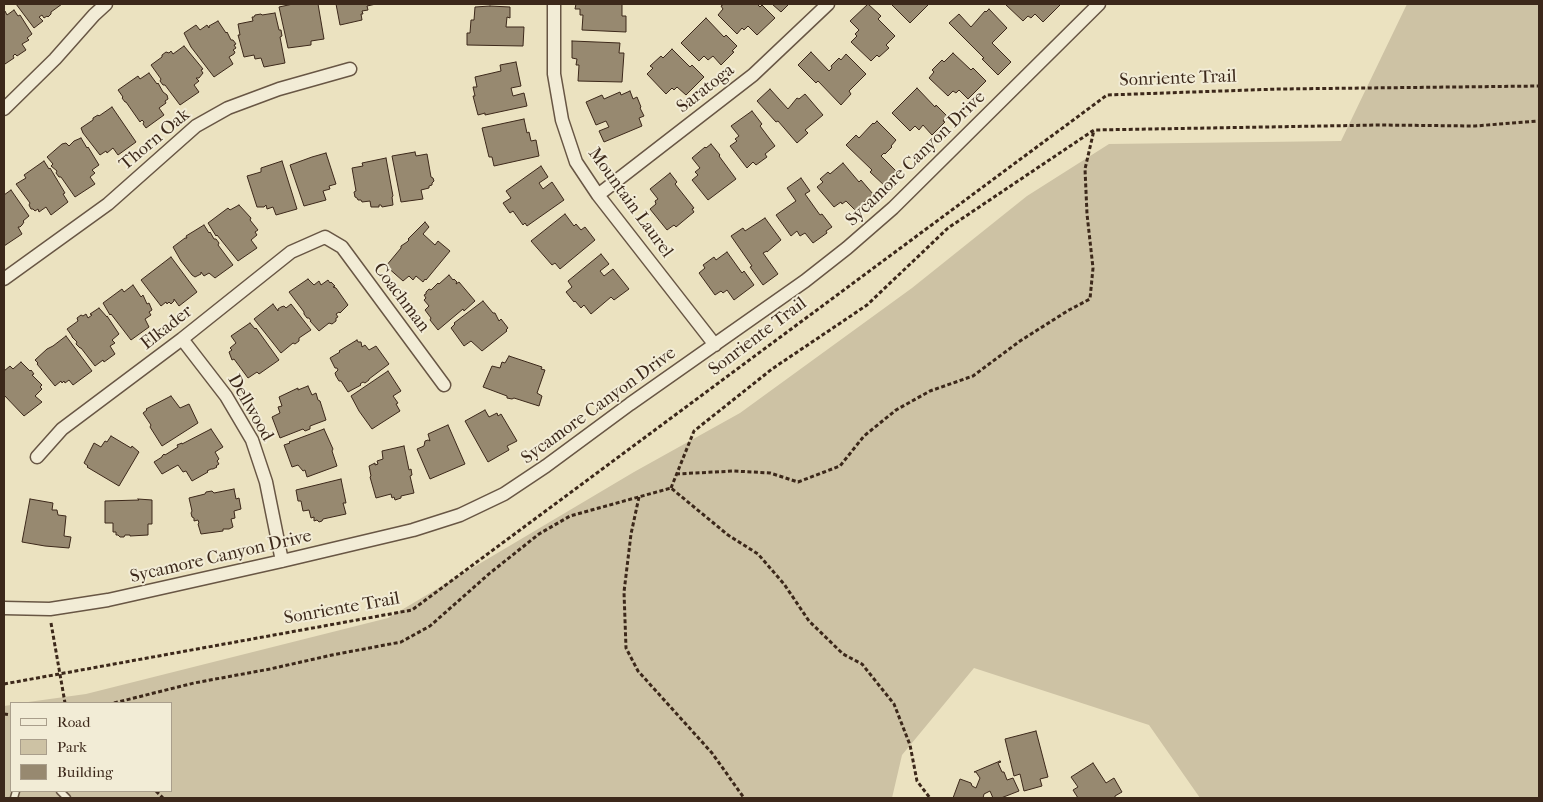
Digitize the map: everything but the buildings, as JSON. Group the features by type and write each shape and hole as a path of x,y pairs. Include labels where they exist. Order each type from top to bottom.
{"street":[{"path":"4,109 55,59 106,4"},
{"name":"Mountain Laurel","path":"554,4 554,74 562,120 576,162 598,195 715,345"},
{"name":"Saratoga","path":"598,195 752,75 828,4"},
{"name":"Sycamore Canyon Drive","path":"4,608 50,609 108,600 282,561 413,530 460,515 504,494 805,281 848,248 893,208 1099,4"},
{"name":"Thorn Oak","path":"4,279 108,204 196,126 228,108 350,68"},
{"name":"Elkader","path":"37,457 62,429 182,339 291,252 325,237"},
{"name":"Coachman","path":"325,237 342,247 444,385"},
{"name":"Dellwood","path":"182,339 226,396 252,440 266,482 282,561"}],"path":[{"name":"Sonriente Trail","path":"4,684 412,610 1107,95 1539,86"},
{"path":"671,488 694,430 772,369 867,305 948,228 1094,130 1379,125 1475,126 1539,121"},
{"path":"676,474 734,471 770,473 798,482 840,466 864,436 896,410 930,391 972,376 1036,331 1090,299 1093,268 1084,169 1094,130"},
{"path":"118,702 194,683 401,642 430,626 490,573 540,534 570,516 671,488"},
{"path":"671,488 728,535 758,554 784,584 809,621 843,654 862,664 894,704 910,745 917,781 930,798"},
{"path":"639,497 631,534 624,592 626,648 638,671 712,752 744,798"},
{"path":"50,609 65,702"}],"green space":[{"path":"1407,4 1539,4 1539,798 1200,798 1149,725 974,668 902,755 892,798 4,798 4,706 10,705 10,792 172,792 172,702 28,702 86,694 388,618 634,472 740,413 912,288 1027,196 1109,144 1341,141"}]}
